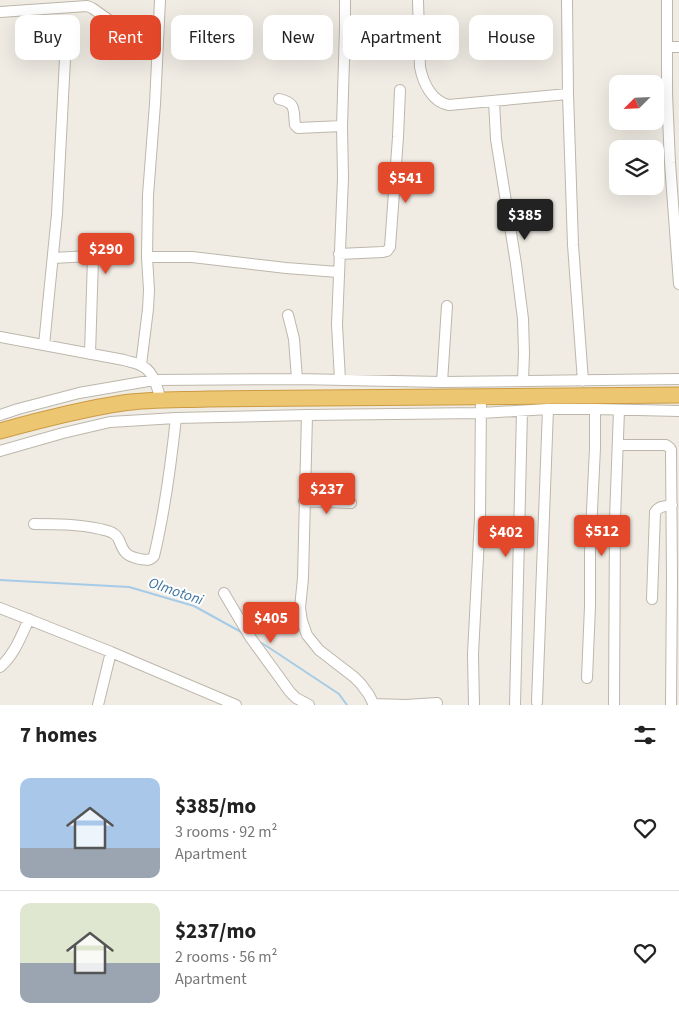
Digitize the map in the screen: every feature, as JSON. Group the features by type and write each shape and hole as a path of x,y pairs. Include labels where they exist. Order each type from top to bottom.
{"highway":[{"path":"0,431 125,402 161,400 679,395"}],"street":[{"path":"141,365 149,290 147,257 148,195 160,0"},
{"path":"340,380 337,324 344,178 342,126 344,0"},
{"path":"418,0 421,75 433,96 439,101 449,105 568,94"},
{"path":"567,0 573,245 582,381"},
{"path":"667,0 666,94 674,163 679,284"},
{"path":"0,12 88,6 101,15"},
{"path":"36,10 37,34 39,38 42,41 62,45 65,59 57,214 44,345"},
{"path":"667,47 679,47"},
{"path":"339,254 383,252 388,250 390,246 400,90"},
{"path":"279,99 292,104 295,125 298,128 342,126"},
{"path":"494,101 496,139 523,319 524,382"},
{"path":"53,258 90,256 93,258 90,354"},
{"path":"147,257 192,258 338,272"},
{"path":"442,382 447,306"},
{"path":"288,315 294,339 296,379"},
{"path":"0,337 124,360 141,365 146,368 154,380 161,400"},
{"path":"0,415 79,393 154,380 296,379 524,382 679,379"},
{"path":"474,705 473,654 480,518 481,397"},
{"path":"389,398 390,414"},
{"path":"106,406 110,422"},
{"path":"0,451 110,422 176,418 481,413 596,409 679,411"},
{"path":"587,678 596,409"},
{"path":"537,702 548,410"},
{"path":"614,705 615,528 619,410"},
{"path":"514,705 522,411"},
{"path":"307,415 303,578 300,608 302,621 308,635 319,650 361,684 373,704 406,705 437,703"},
{"path":"34,524 62,524 105,530 118,537 122,549 126,553 146,560 152,558 160,528 170,470 176,418"},
{"path":"618,445 666,445 670,448 672,505 671,705"},
{"path":"304,501 351,503"},
{"path":"652,599 655,512 660,507 672,505"},
{"path":"224,593 250,637 290,692 296,698 309,705"},
{"path":"0,608 111,652 236,705"},
{"path":"0,667 8,660 30,619"},
{"path":"98,705 111,652"}],"waterway":[{"name":"Olmotoni","path":"0,580 129,587 194,606 243,633"},
{"name":"Olmotoni","path":"258,641 339,694 347,705"}]}
